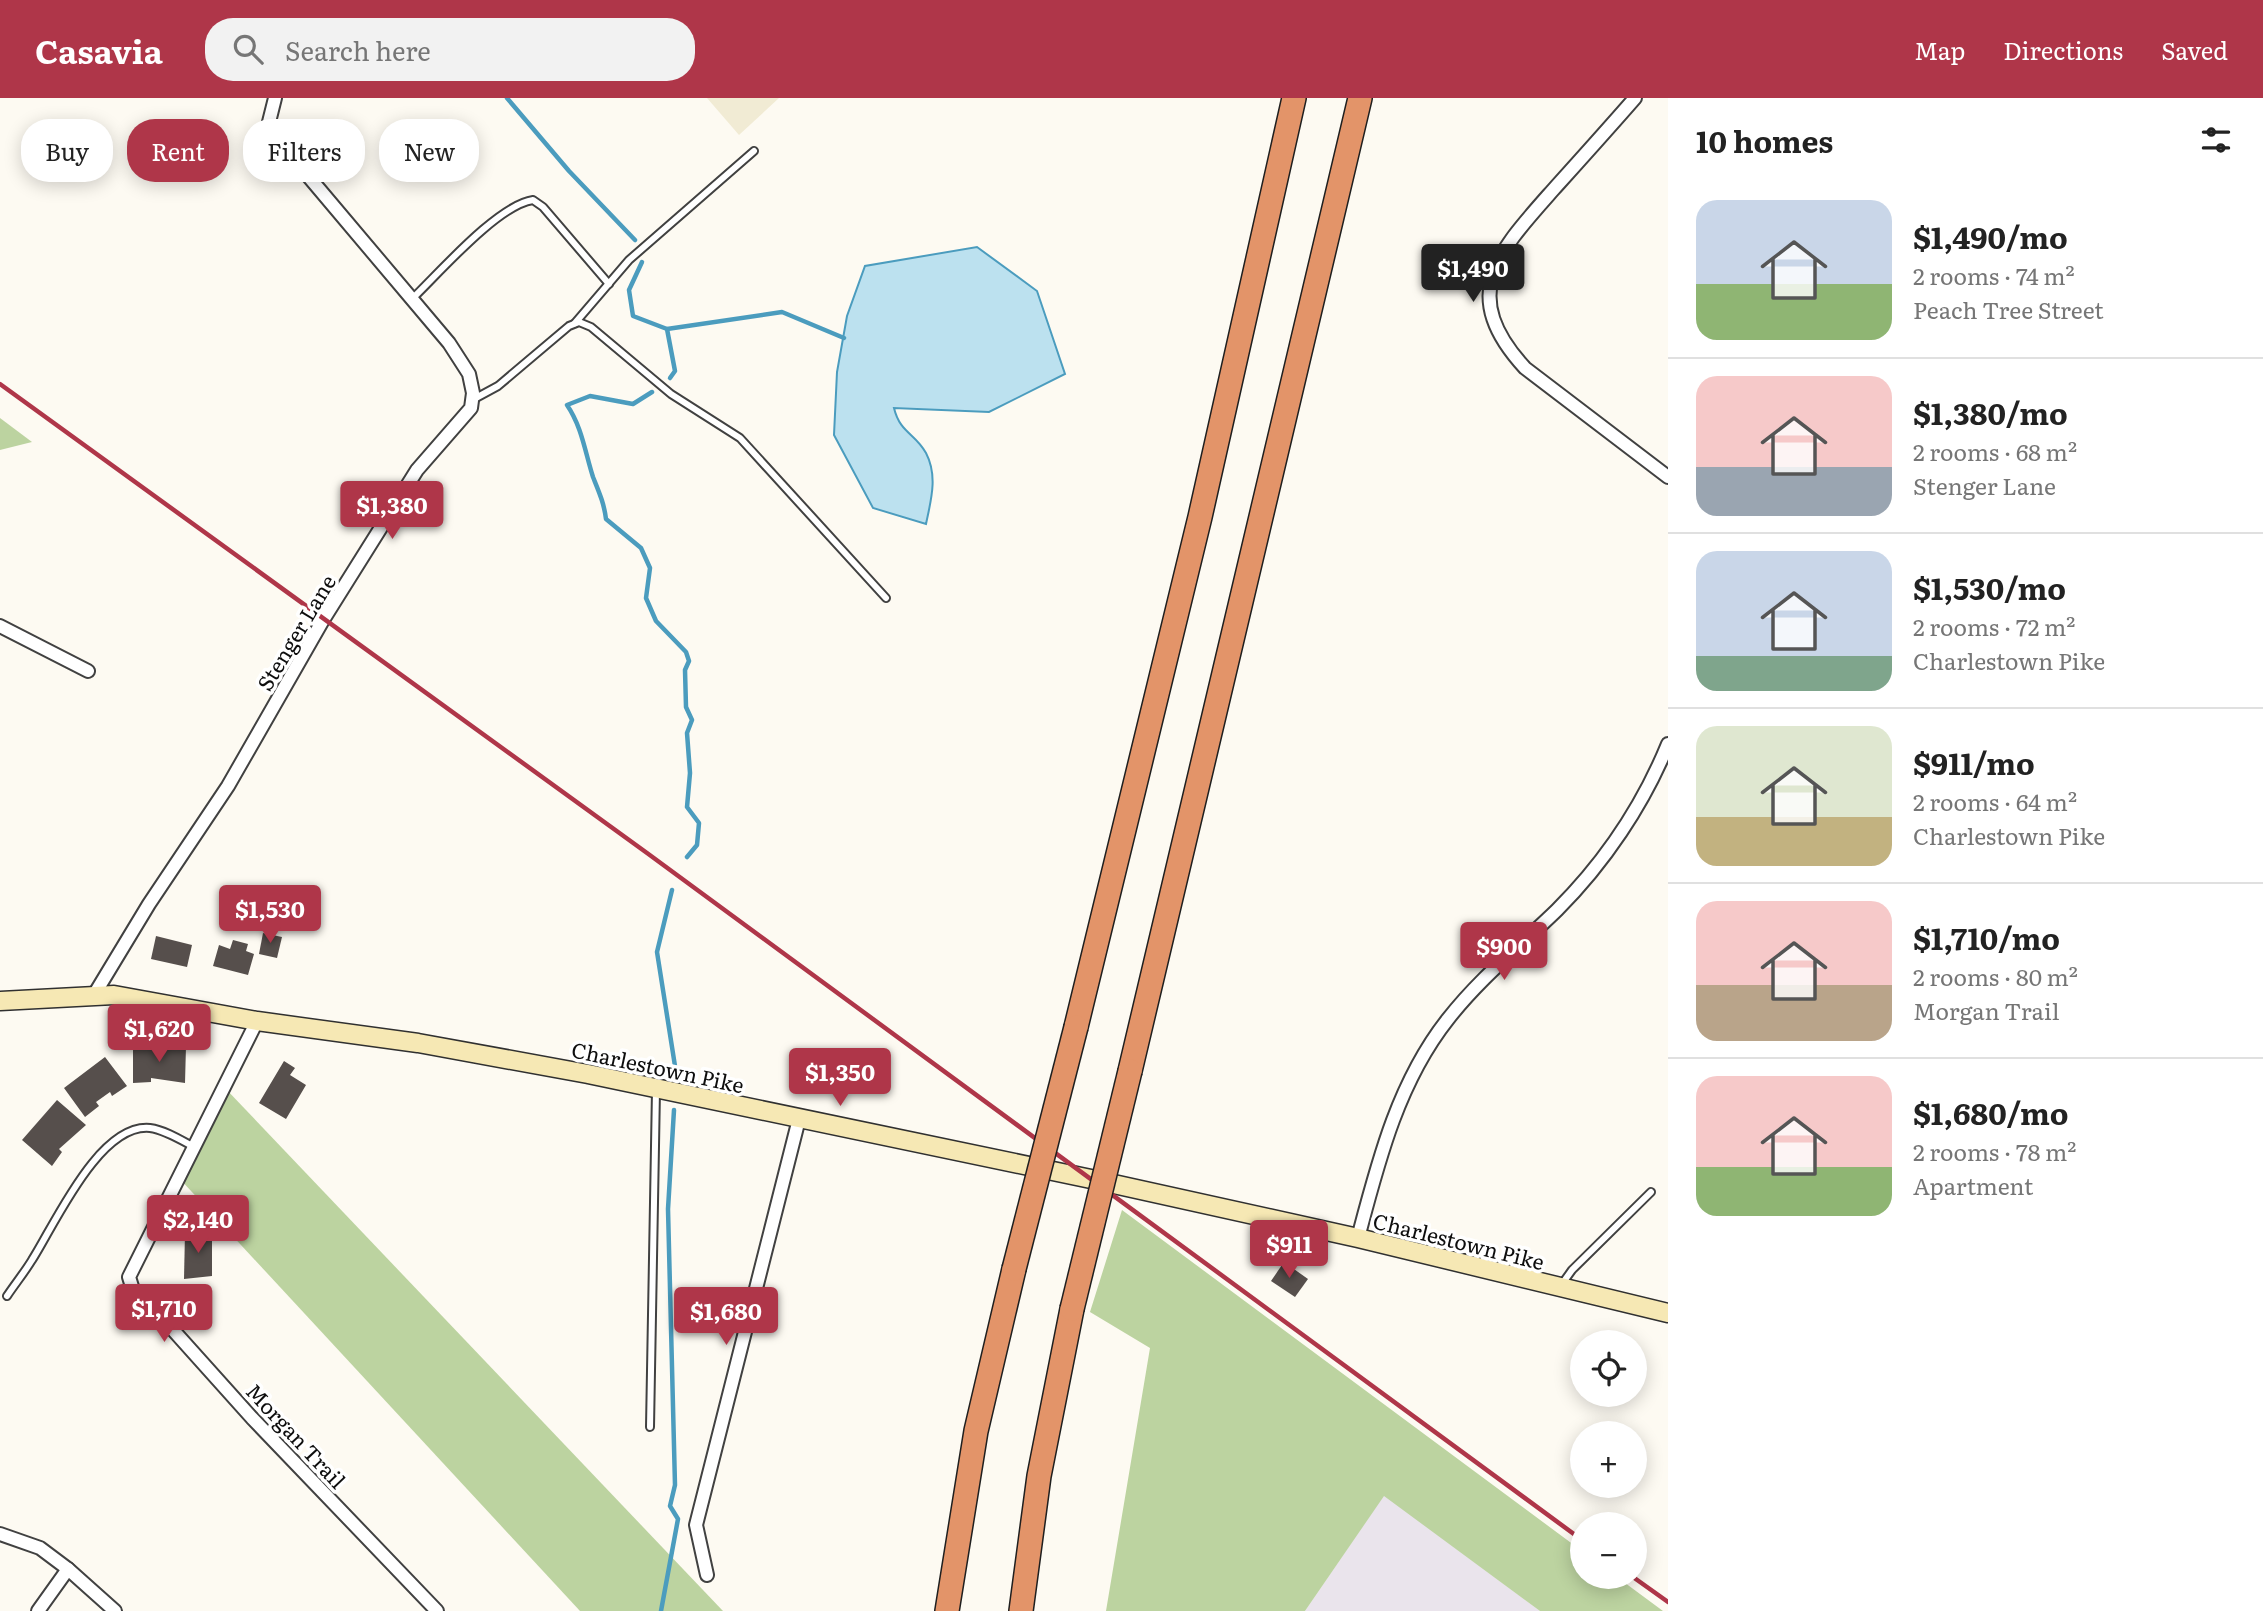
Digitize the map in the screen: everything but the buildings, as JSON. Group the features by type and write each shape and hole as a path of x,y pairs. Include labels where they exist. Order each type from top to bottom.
{"highway":[{"path":"947,1611 976,1431 1200,517 1294,98"},
{"path":"1021,1611 1041,1463 1072,1309 1360,98"}],"street":[{"path":"275,98 268,126 271,132 413,298 469,374 472,400"},
{"path":"1635,98 1511,237 1494,266 1490,311 1496,329 1525,368 1668,477"},
{"name":"Stenger Lane","path":"94,995 149,904 228,786 323,620 410,481 460,424 471,408 472,400"},
{"path":"1,631 89,671"},
{"path":"1358,1238 1382,1149 1425,1053 1473,989 1558,909 1592,871 1627,822 1668,744"},
{"name":"Charlestown Pike","path":"0,1002 94,995 144,999 257,1021 418,1043 656,1088 1358,1238 1668,1313"},
{"name":"Morgan Trail","path":"257,1021 129,1278 134,1293 165,1321 252,1419 436,1611"},
{"path":"708,1575 696,1525 799,1119"},
{"path":"0,1534 40,1548 115,1611"},
{"path":"38,1611 68,1569"}],"lane":[{"path":"472,400 498,386 573,324 645,246 754,151"},
{"path":"413,298 478,233 507,210 533,200 543,207 609,284"},
{"path":"573,324 579,322 591,327 671,394 740,438 886,598"},
{"path":"650,1427 656,1088"},
{"path":"7,1296 32,1260 69,1192 109,1147 124,1135 148,1128 194,1147"},
{"path":"1559,1288 1572,1270 1651,1192"}],"shaded area":[{"path":"707,98 779,98 739,135"},
{"path":"1384,1495 1540,1611 1305,1611"}],"green space":[{"path":"0,418 32,442 0,450"},
{"path":"224,1087 723,1611 580,1611 179,1178"},
{"path":"1122,1210 1570,1542 1570,1589 1633,1589 1663,1611 1540,1611 1384,1496 1305,1611 1106,1611 1150,1348 1090,1312"}],"water":[{"path":"977,247 1037,291 1065,374 989,412 894,408 900,423 922,446 930,462 932,488 926,524 873,508 834,435 837,372 847,316 865,266"}],"waterway":[{"path":"507,98 569,171 635,240"},
{"path":"642,262 629,290 633,316 667,329 675,371 670,378"},
{"path":"667,329 782,312 844,338"},
{"path":"652,392 633,404 590,396 567,405 580,431 606,519 641,548 650,568 646,598 656,621 686,652 689,661 685,670 686,707 692,720 687,733 690,773 687,807 699,823 697,845 687,857"},
{"path":"672,890 657,952 678,1085"},
{"path":"661,1611 678,1519 670,1506 675,1485 668,1209 674,1110"}],"railway":[{"path":"0,384 647,853 1570,1531"},
{"path":"1647,1587 1668,1602"}]}
